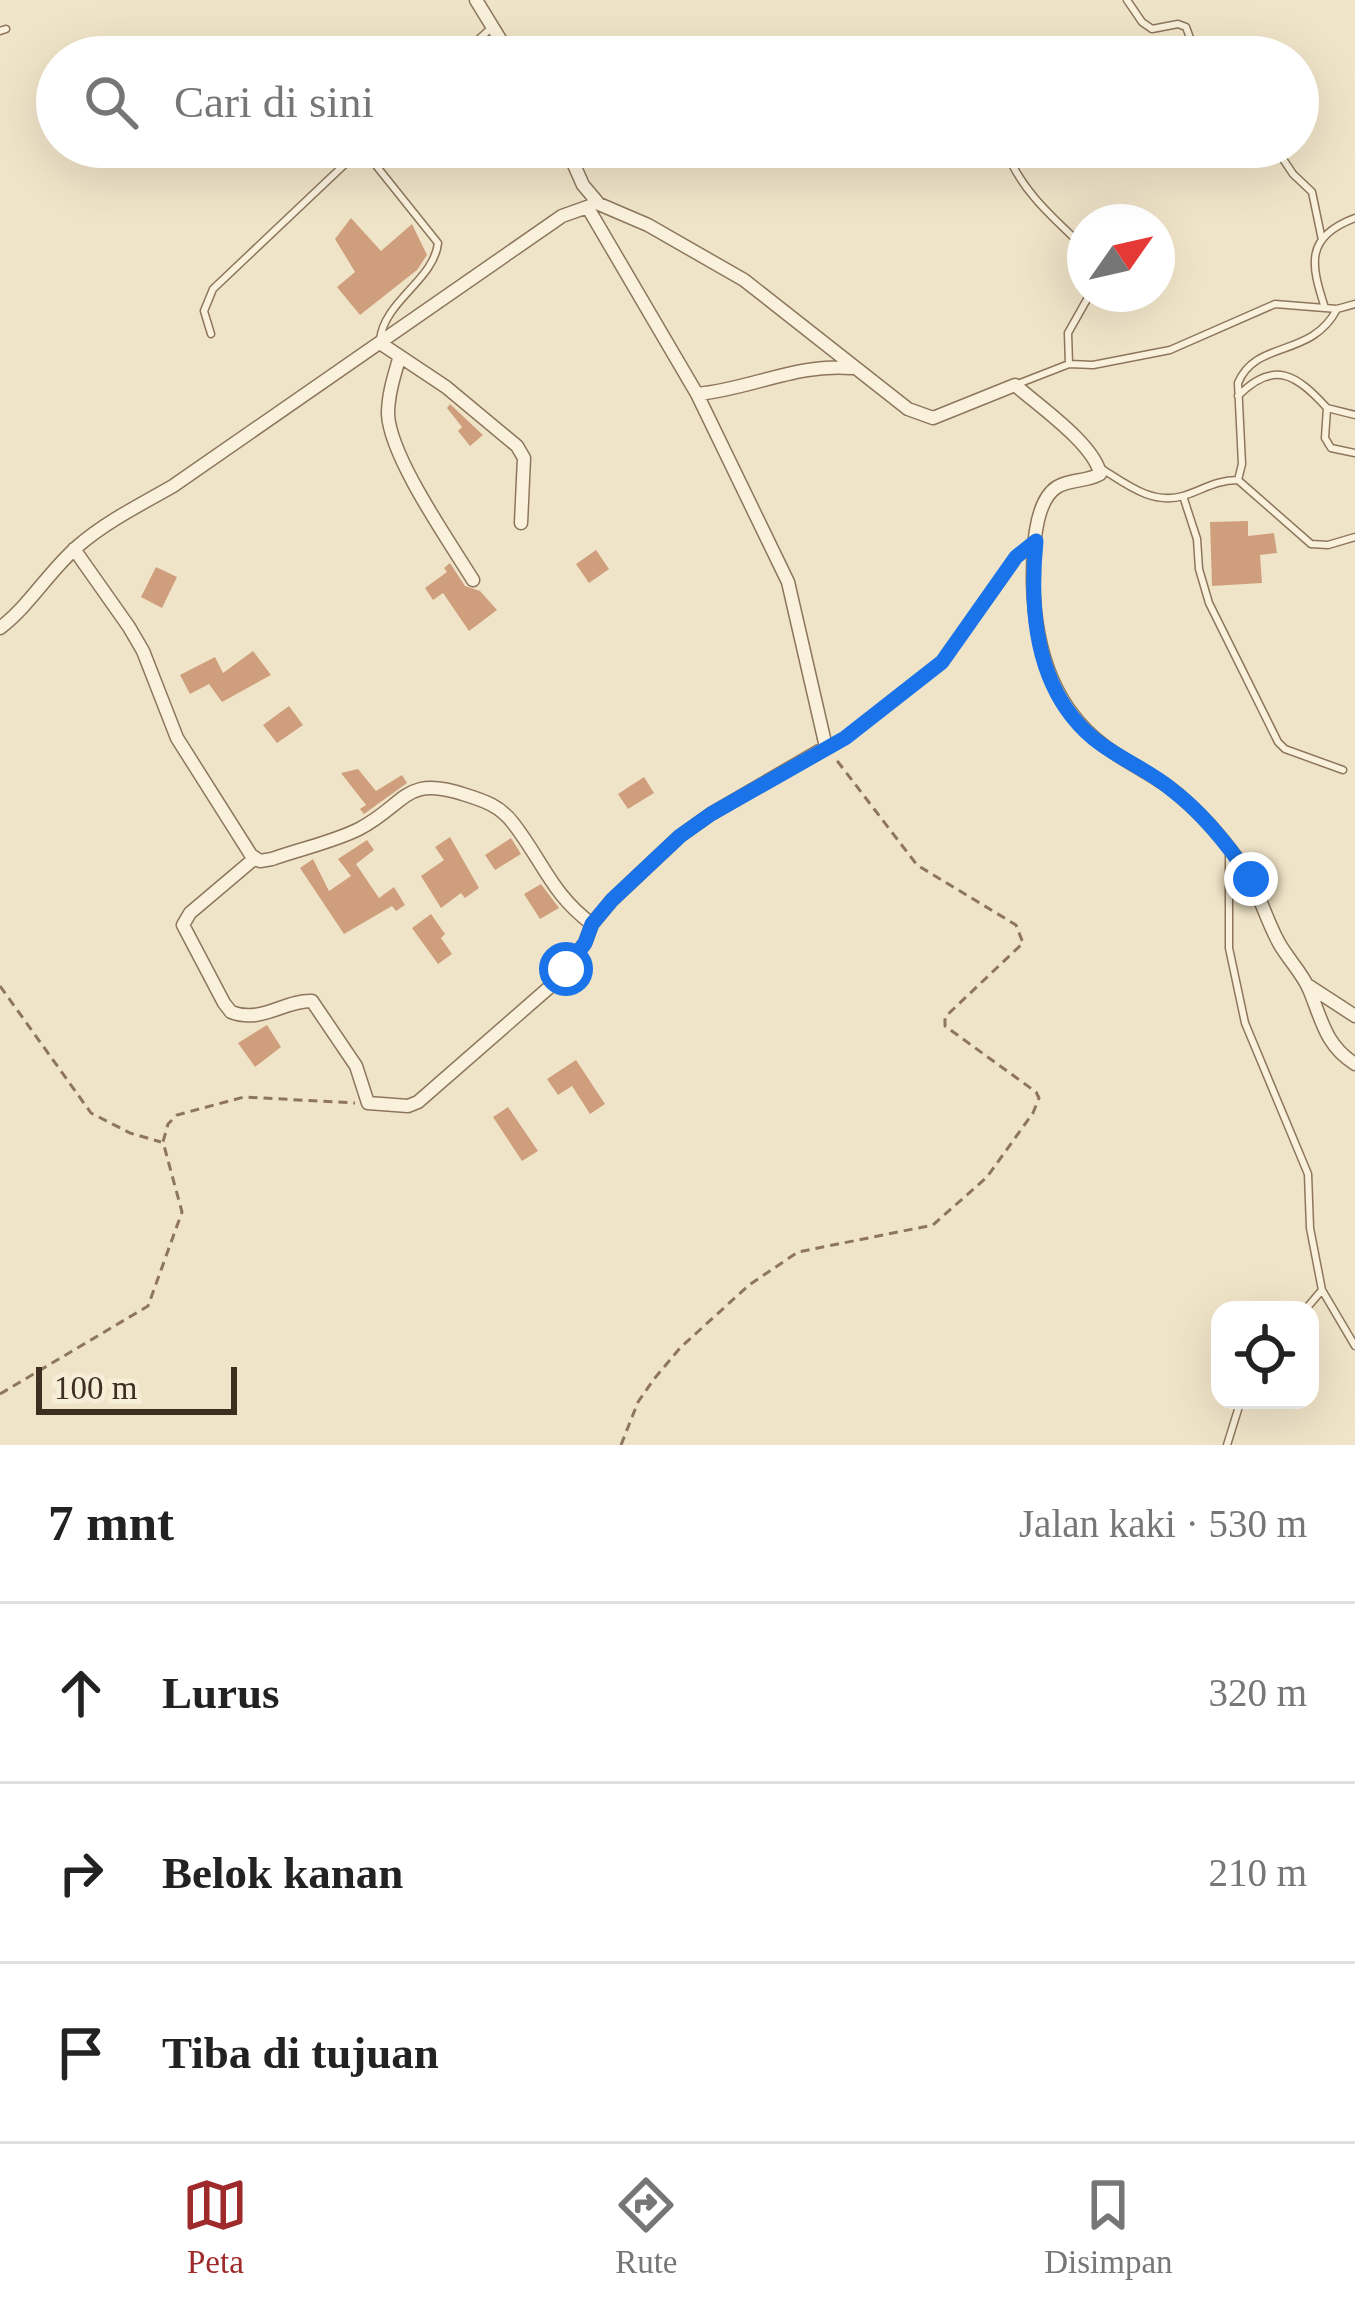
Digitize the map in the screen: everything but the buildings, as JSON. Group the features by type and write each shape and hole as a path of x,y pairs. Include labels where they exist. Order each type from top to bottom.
{"street":[{"path":"476,0 498,36"},
{"path":"575,168 697,394 788,582 826,747 680,836 592,924 585,943 552,985 408,1106 368,1103 356,1066 312,1001 255,1016 231,1012 183,925 190,913 255,858 272,859 356,831 428,785 491,804 506,814 560,897 592,924"},
{"path":"0,628 17,616 74,549 111,519 173,486 562,216 591,204 649,225 744,280 908,409 933,418 1015,386 1050,413 1101,468 1100,475 1065,483 1046,497 1036,541 1035,626 1050,679 1066,709 1090,736 1185,800 1229,849 1251,879 1280,945 1308,985 1324,1033 1337,1053 1355,1064"},
{"path":"380,343 446,387 517,446 524,458 521,523"},
{"path":"399,358 389,401 393,438 436,522 473,580"},
{"path":"697,394 749,386 820,365 852,368"},
{"path":"74,549 129,627 177,738 255,858"},
{"path":"1308,985 1355,1016"}],"lane":[{"path":"1127,0 1152,29 1178,24 1186,27 1189,36"},
{"path":"482,36 492,26"},
{"path":"211,334 204,311 213,289 341,168"},
{"path":"379,168 438,243 433,259 384,322 380,343"},
{"path":"1014,168 1067,231"},
{"path":"1289,168 1312,192 1322,240"},
{"path":"1325,308 1312,269 1313,255 1330,230 1355,218"},
{"path":"1015,386 1069,364 1155,355 1275,304 1337,309 1355,304"},
{"path":"1238,480 1242,464 1238,396 1243,371 1254,360 1306,343 1337,309"},
{"path":"1069,364 1068,333 1080,312"},
{"path":"1238,396 1263,376 1288,375 1309,388 1327,408 1355,415"},
{"path":"1327,408 1327,444 1355,453"},
{"path":"1101,468 1142,494 1162,498 1183,496 1212,481 1238,480 1311,544 1328,545 1355,537"},
{"path":"1183,496 1209,604 1278,742 1343,770"},
{"path":"1229,849 1229,948 1242,1008 1258,1061 1308,1174 1310,1228 1322,1290 1355,1346"},
{"path":"1313,1301 1322,1290"},
{"path":"1227,1445 1237,1409"}],"path":[{"path":"621,1445 638,1402 654,1379 680,1348 749,1285 798,1252 933,1225 987,1178 1033,1114 1039,1098 1036,1092 945,1026 945,1017 1023,943 1022,934 917,865 826,747 845,738 942,662 1016,557 1036,541"},
{"path":"0,986 91,1113 130,1133 163,1142"},
{"path":"0,1394 148,1306 182,1212 163,1142 168,1124 177,1115 244,1097 368,1103"}],"route":[{"path":"566,969 612,900 680,836 845,738 942,662 1016,557 1036,541 1035,626 1050,679 1066,709 1090,736 1185,800 1251,879"}]}
